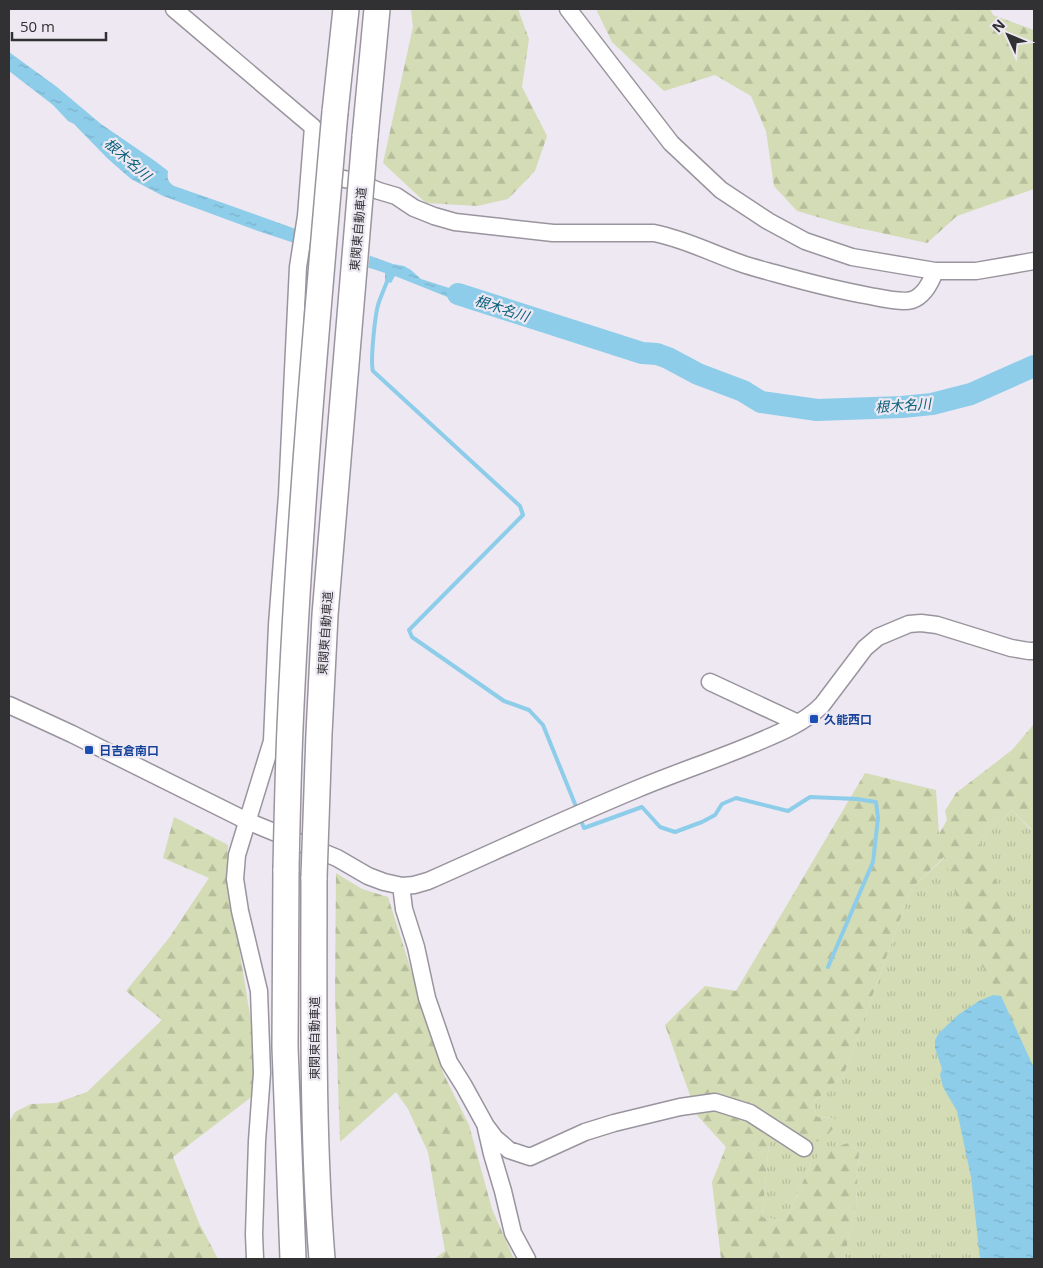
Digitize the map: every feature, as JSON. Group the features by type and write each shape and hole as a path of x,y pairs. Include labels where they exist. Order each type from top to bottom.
{"highway":[{"path":"293,1259 285,1047 286,869 290,728 315,346 335,112 346,9"},
{"name":"東関東自動車道","path":"322,1259 318,1211 314,1054 314,877 318,734 325,615 377,9"}],"street":[{"path":"174,9 313,127 306,216 299,260 287,495 277,625 272,741 237,855 235,879 240,911 258,991 262,1073 256,1141 255,1259"},
{"path":"568,9 671,143 721,190 768,221 805,241 852,257 935,271 976,271 1034,261"},
{"path":"309,174 321,174 354,181 396,196 414,208 456,222 553,234 654,233 689,242 741,263 792,278 835,290 894,300 913,300 927,288 935,271"},
{"path":"9,705 72,734 247,821 337,858 368,876 402,886 428,881 638,789 771,737 815,712 865,648 878,637 908,624 937,625 1011,648 1034,651"},
{"path":"710,682 798,723"},
{"path":"402,886 404,909 416,947 427,998 449,1062 486,1126 495,1138 509,1150 530,1157 585,1132 607,1125 680,1107 715,1102 750,1113 804,1148"},
{"path":"486,1126 513,1233 526,1259"}],"green space":[{"path":"411,9 518,9 529,39 522,87 547,136 535,171 508,199 477,206 426,203 383,163 413,27"},
{"path":"596,9 990,9 993,15 1034,30 1034,189 957,216 927,243 845,225 797,211 774,186 766,131 751,96 715,75 664,91 612,42"},
{"path":"1034,724 1034,828 1032,830 1012,810 978,840 1016,927 1034,962 1034,1068 1001,996 974,953 944,857 911,889 844,1074 813,1103 817,1117 834,1118 837,1124 823,1140 805,1144 784,1133 769,1143 762,1217 785,1221 811,1164 823,1151 848,1143 859,1151 856,1205 844,1259 721,1259 712,1182 726,1147 697,1115 665,1025 705,986 736,991 865,773 936,790 939,834 947,820 945,811 956,793 1012,750"},
{"path":"1012,810 1031,830 1034,828 1034,1259 844,1259 856,1205 859,1151 848,1143 811,1164 785,1221 762,1217 769,1143 784,1133 834,1118 817,1117 813,1103 844,1074 911,889 945,857 978,840"},
{"path":"174,817 228,845 227,874 262,1089 173,1157 199,1223 218,1259 9,1259 9,1122 15,1112 31,1104 56,1103 87,1092 162,1020 126,991 169,938 209,878 163,858"},
{"path":"336,873 362,889 388,897 444,1075 469,1125 492,1209 514,1259 434,1259 445,1251 428,1152 408,1109 396,1092 340,1142 335,995"}],"water":[{"path":"9,52 57,87 101,124 168,171 168,180 174,186 393,264 404,266 421,279 493,302 478,307 395,276 391,283 385,281 385,273 258,231 163,196 131,179 53,105 9,71"},
{"path":"993,995 1001,996 1034,1068 1034,1259 980,1259 971,1177 957,1111 943,1087 940,1075 942,1069 935,1048 935,1040 939,1033 958,1015 979,1001"}],"pier":[{"path":"310,231 370,253 368,270 308,250"}],"waterway":[{"path":"388,279 379,302 374,328 372,349 373,371 520,506 523,515 409,630 412,637 504,701 529,710 543,725 577,809"},
{"name":"根木名川","path":"458,294 642,353 657,354 698,374 743,391 761,402 817,410 932,404 971,394 1034,366"},
{"path":"580,818 584,828 642,807 660,827 675,832 715,815 722,804 736,798 788,811 810,797 857,799 876,802 878,818 873,862 828,967"}],"place":[{"name":"久能西口","path":"814,719"},
{"name":"日吉倉南口","path":"89,750"}]}
